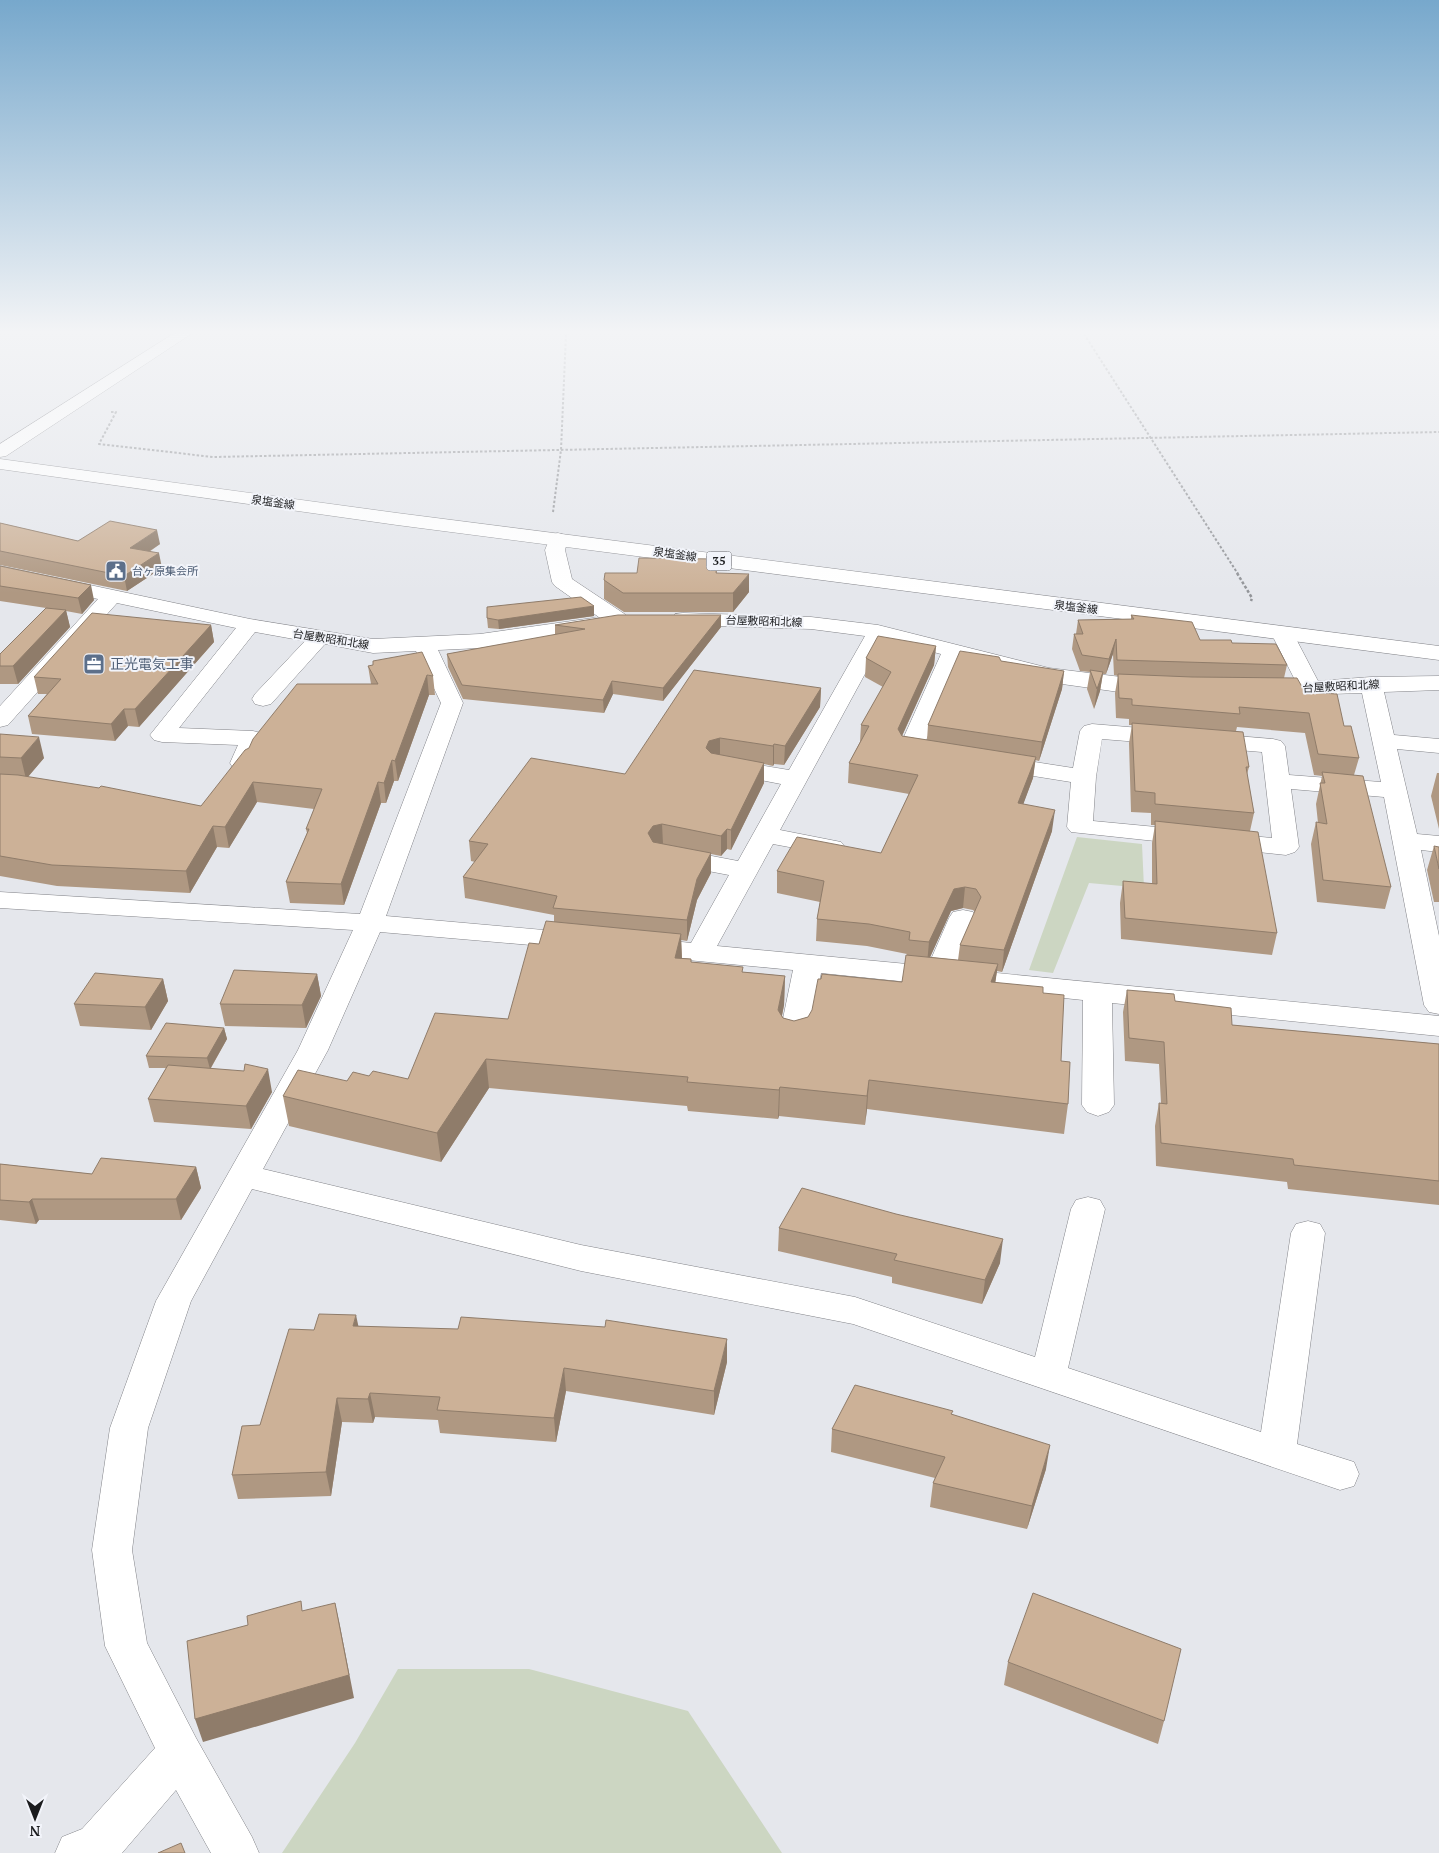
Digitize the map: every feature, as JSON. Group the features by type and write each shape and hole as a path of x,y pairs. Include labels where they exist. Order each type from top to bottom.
{"street":[{"path":"1,453 49,420"},
{"name":"泉塩釜線","path":"1,453 397,519 555,531 1439,637"},
{"name":"泉塩釜線","path":"555,531 1282,633 1439,653"},
{"name":"台屋敷昭和北線","path":"0,572 250,625 373,646 480,642 628,620 562,582 555,550 555,531"},
{"path":"0,720 112,596"},
{"name":"台屋敷昭和北線","path":"667,619 811,623 878,631 1048,676 1119,685 1172,688"},
{"path":"242,762 253,738 162,735 250,625"},
{"path":"700,952 878,631"},
{"path":"1282,633 1311,689"},
{"path":"263,699 320,637"},
{"path":"236,1853 180,1754 126,1646 112,1550 129,1428 174,1301 245,1176 313,1050 370,923 452,703 424,644"},
{"path":"954,650 910,750 1084,777"},
{"name":"台屋敷昭和北線","path":"1246,688 1311,689 1371,684 1439,683"},
{"path":"1371,684 1385,741 1439,1005"},
{"path":"1092,732 1273,746 1286,847 1080,827 1084,777 1092,732"},
{"path":"1385,741 1439,746"},
{"path":"720,766 796,779"},
{"path":"1278,781 1395,790"},
{"path":"765,835 856,852"},
{"path":"1406,841 1439,844"},
{"path":"663,854 745,870"},
{"path":"0,900 370,923 613,944 1439,1026"},
{"path":"938,976 963,918"},
{"path":"794,1038 809,962"},
{"path":"1097,991 1098,1105"},
{"path":"245,1176 581,1258 855,1311 1340,1474"},
{"path":"1048,1376 1088,1209"},
{"path":"1277,1453 1308,1233"},
{"path":"78,1853 94,1850 180,1754"}],"path":[{"path":"111,420 99,444 213,457 1439,432"},
{"path":"555,531 563,420"},
{"path":"1141,420 1252,598 1250,613"}],"green space":[{"path":"1077,837 1142,844 1144,888 1089,883 1053,973 1029,970"},
{"path":"398,1669 529,1669 688,1711 782,1853 282,1853 355,1743"}],"building":[{"path":"110,521 157,530 130,548 159,553 124,576 0,551 0,523 78,541"},
{"path":"639,558 717,559 716,573 749,574 733,593 623,593 604,580 605,573 637,573"},
{"path":"0,566 91,585 78,598 0,586"},
{"path":"581,597 594,606 498,620 487,618 487,607"},
{"path":"46,608 66,610 13,666 0,666 0,654"},
{"path":"92,613 211,625 135,709 124,709 111,724 28,716 61,679 34,677"},
{"path":"618,615 721,615 663,688 612,681 603,700 462,685 447,654 585,629 555,625"},
{"path":"1131,615 1192,622 1200,640 1231,640 1232,643 1276,644 1287,665 1117,660 1116,639 1109,659 1082,655 1074,634 1083,634 1078,620 1134,619"},
{"path":"878,636 936,646 898,729 902,736 1036,757 1018,803 1055,810 1004,950 960,945 981,897 976,889 965,887 954,889 929,942 909,940 910,932 869,924 817,919 824,881 777,871 797,837 881,853 918,775 849,763 869,726 861,725 891,672 866,658"},
{"path":"960,651 999,657 1001,661 1064,671 1042,742 928,725"},
{"path":"422,652 433,676 427,675 395,761 392,760 384,783 378,782 341,884 286,882 309,829 306,829 322,789 253,782 225,827 213,826 186,871 52,865 0,856 0,774 18,775 99,788 101,786 201,806 245,750 249,748 253,739 297,684 378,684 368,666 373,665 373,661"},
{"path":"694,670 821,688 785,746 720,738 709,741 706,748 711,753 764,763 731,830 727,829 721,836 662,824 653,826 648,833 653,842 711,853 697,879 687,920 553,908 557,896 463,877 488,844 469,841 531,758 625,774"},
{"path":"1090,670 1103,672 1097,689"},
{"path":"1118,674 1297,678 1305,692 1337,694 1344,726 1351,726 1359,758 1318,754 1309,713 1239,707 1240,714 1132,705 1132,699 1119,698"},
{"path":"1132,723 1243,732 1249,767 1246,767 1254,813 1155,804 1155,793 1135,791"},
{"path":"0,734 39,737 21,758 0,757"},
{"path":"1322,772 1363,776 1391,887 1323,880 1316,822 1327,824 1320,783 1325,783"},
{"path":"1155,821 1258,832 1277,933 1125,918 1123,881 1157,884"},
{"path":"1434,846 1439,847 1439,869"},
{"path":"546,921 681,934 675,958 691,959 691,962 743,967 742,972 785,976 778,1010 783,1018 794,1021 808,1017 812,1010 818,979 821,979 822,974 902,982 906,955 998,964 991,982 1043,987 1043,993 1064,995 1061,1061 1070,1062 1068,1104 869,1080 867,1096 780,1087 779,1090 687,1082 688,1077 486,1059 437,1133 283,1096 298,1070 347,1081 353,1072 369,1076 373,1071 408,1079 435,1013 508,1019 529,943 539,944"},
{"path":"234,970 317,974 302,1005 220,1004"},
{"path":"95,973 163,979 145,1007 74,1004"},
{"path":"1127,990 1174,994 1175,1001 1231,1008 1232,1025 1439,1044 1439,1181 1294,1165 1293,1159 1161,1143 1159,1103 1167,1104 1164,1042 1129,1038"},
{"path":"166,1023 224,1028 207,1058 146,1056"},
{"path":"245,1064 268,1069 246,1106 148,1099 168,1065 244,1071"},
{"path":"101,1158 196,1167 176,1199 32,1199 29,1202 0,1200 0,1164 92,1174"},
{"path":"802,1188 896,1214 1003,1239 985,1280 894,1260 897,1254 779,1228"},
{"path":"319,1314 356,1315 353,1326 458,1329 461,1317 605,1327 606,1320 727,1339 714,1391 564,1368 554,1418 437,1410 440,1397 370,1393 368,1399 337,1398 326,1472 232,1475 242,1426 260,1425 289,1329 314,1330"},
{"path":"855,1385 953,1411 951,1414 1050,1445 1032,1506 933,1483 945,1457 832,1429"},
{"path":"1033,1593 1181,1649 1164,1721 1008,1662"},
{"path":"301,1601 302,1611 335,1603 349,1675 195,1719 187,1641 248,1625 247,1616"},
{"path":"181,1843 185,1853 158,1853"}],"place":[{"name":"台ヶ原集会所","path":"116,571"},
{"name":"正光電気工事","path":"94,664"}]}
